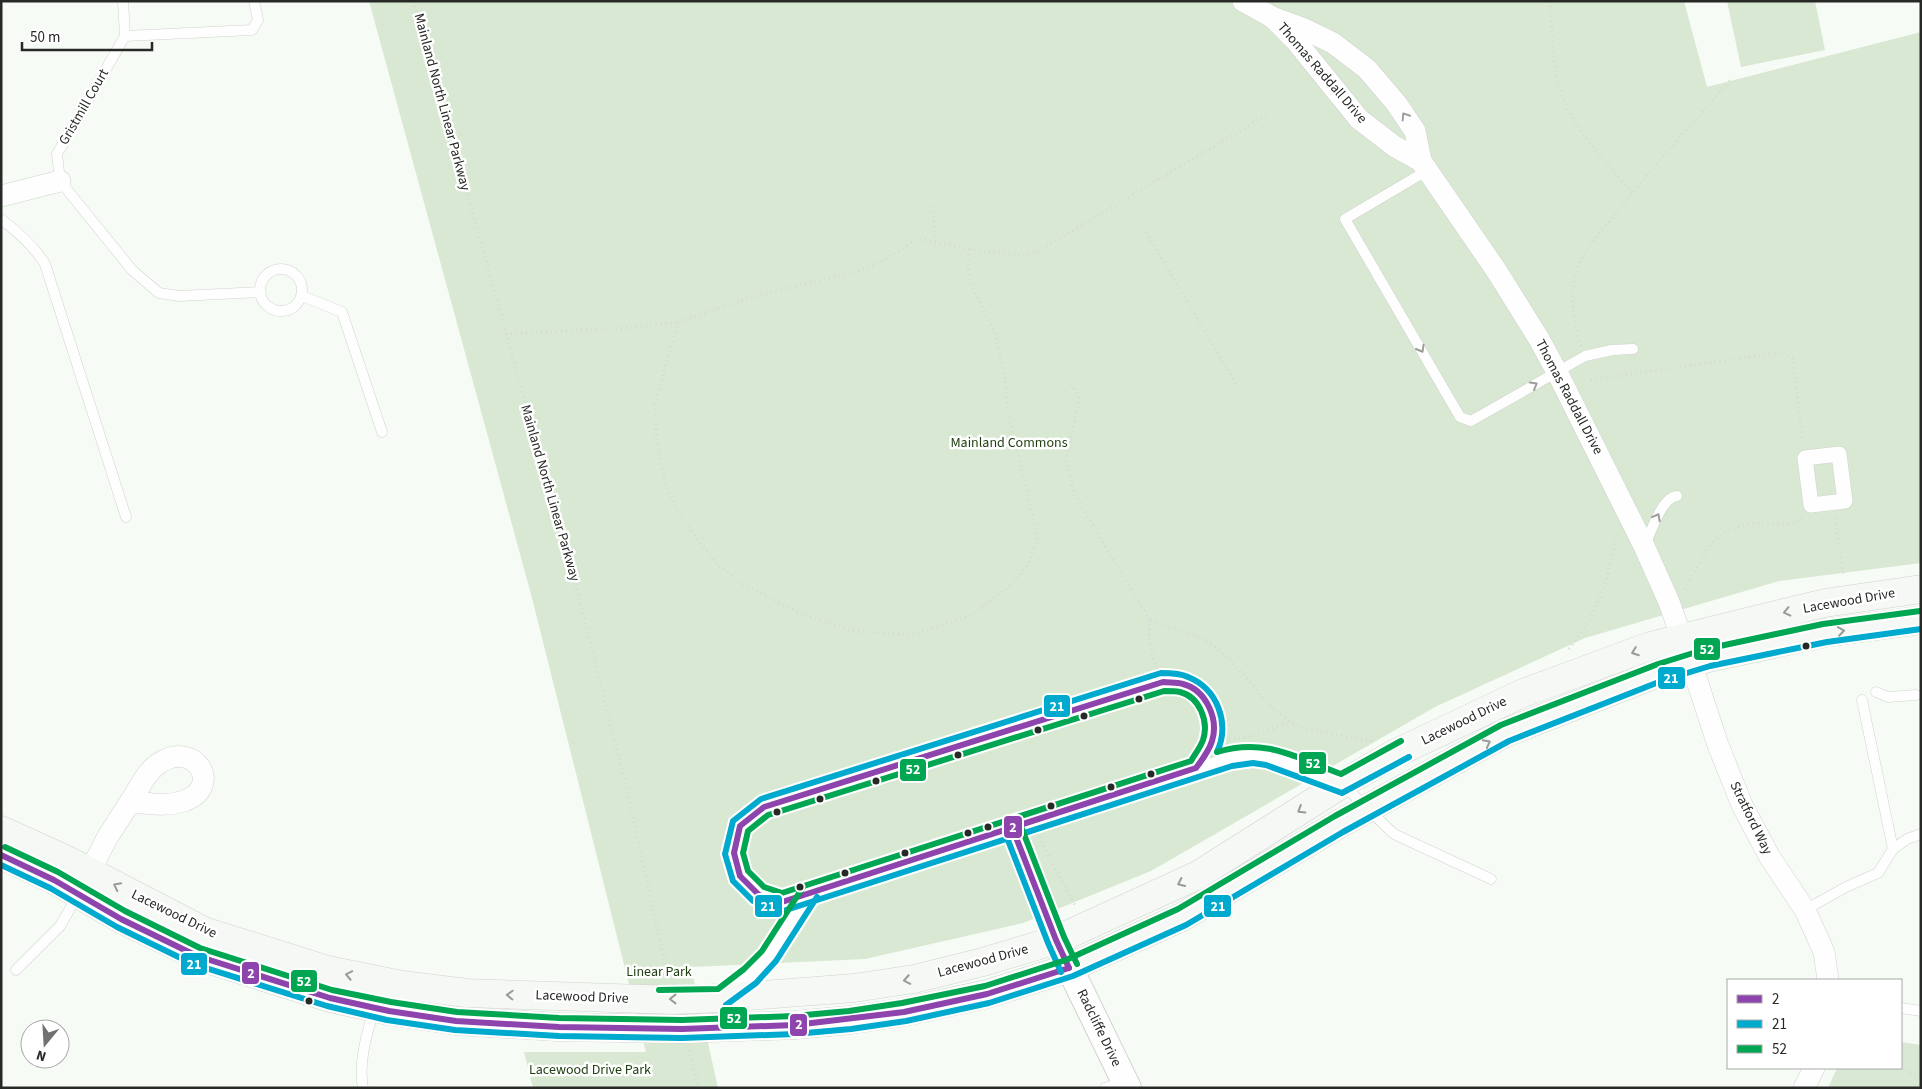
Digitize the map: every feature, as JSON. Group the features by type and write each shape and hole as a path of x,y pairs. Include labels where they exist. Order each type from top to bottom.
{"main road":[{"name":"Lacewood Drive","path":"1,855 54,880 84,883 121,919 198,956 330,998 374,1008 456,1022 559,1027 682,1029 795,1025 904,1012 987,994 1069,968 1182,917 1368,808 1505,733 1662,672 1686,650 1825,603 1921,589"},
{"name":"Lacewood Drive","path":"1,830 84,883 204,931 328,970 380,981 467,993 674,1000 854,988 914,979 983,962 1056,940 1198,875 1342,784 1394,754 1523,693 1650,646 1686,650 1921,620"}],"street":[{"name":"Thomas Raddall Drive","path":"1244,1 1272,17 1302,28 1333,43 1367,69 1396,103 1415,131 1425,165 1496,270 1557,372 1644,546 1669,602 1686,650"},
{"name":"Thomas Raddall Drive","path":"1272,17 1295,40 1359,119 1394,146 1425,165"},
{"path":"1,196 60,182"},
{"path":"1839,454 1845,501 1811,505 1805,458 1839,454"},
{"name":"Stratford Way","path":"1686,650 1718,745 1742,805 1769,856 1805,910 1824,952 1828,979"},
{"path":"84,883 107,838 130,802"},
{"name":"Radcliffe Drive","path":"1056,940 1119,1086"},
{"path":"1804,1088 1814,1069"}],"lane":[{"path":"123,1 125,36 252,30 258,20 254,1"},
{"name":"Gristmill Court","path":"60,182 57,154 125,36"},
{"path":"1425,165 1345,219 1460,417 1472,421 1585,356 1612,350 1633,349"},
{"path":"60,182 132,270 159,294 179,296 260,292"},
{"path":"1,219 14,228 37,251 45,264 126,517"},
{"path":"276,269 291,270 301,281 302,296 293,307 279,311 266,304 261,298 260,292 260,284 264,277 276,269"},
{"path":"302,296 342,312 382,432"},
{"path":"1644,546 1656,518 1672,496 1677,496"},
{"path":"1196,768 1208,751 1214,736 1214,716 1205,698 1186,684 1163,682 764,807 740,826 734,854 740,876 759,896 782,902 1230,757 1252,754 1281,760 1342,784 1394,834 1491,879"},
{"path":"1876,692 1888,697 1916,695"},
{"path":"1862,700 1893,850"},
{"path":"1012,827 1056,940"},
{"path":"1805,910 1846,887 1878,873 1893,850 1907,839 1921,834"},
{"path":"16,970 60,926 84,883"},
{"path":"721,998 750,976 769,956 810,892"},
{"path":"363,1088 361,1077 365,1044 380,981"},
{"path":"1902,1008 1921,1011"}],"path":[{"name":"Mainland North Linear Parkway","path":"414,1 576,585 626,785 670,983"},
{"path":"1550,1 1557,78 1564,101 1580,131 1632,192"},
{"path":"1585,356 1574,324 1572,295 1576,273 1588,248 1632,192 1732,78"},
{"path":"506,334 640,327 678,322 754,296 856,272 888,258 918,239 969,250 1023,256 1040,250 1268,114"},
{"path":"933,206 935,242"},
{"path":"1146,232 1236,384"},
{"path":"678,322 655,404 657,444 666,487 680,516 715,562 742,584 791,609 853,631 911,635 970,616 1008,588 1028,566 1038,538 1007,407 1005,375 995,333 972,284 968,266 969,250"},
{"path":"1591,380 1783,352 1794,358 1805,458"},
{"path":"1071,384 1079,400 1066,460 1075,495 1150,621 1149,646 1163,682"},
{"path":"1683,590 1712,543 1724,533 1746,525 1768,522 1785,524 1800,520 1811,505"},
{"path":"1836,529 1844,577"},
{"path":"1569,649 1581,635 1594,614 1604,589 1617,534"},
{"path":"1150,621 1198,636 1214,645 1270,704 1290,722 1302,727 1376,742"},
{"path":"1214,736 1232,739 1245,738 1290,722"},
{"path":"1036,819 1043,845 1077,910"},
{"path":"687,1044 698,1088"},
{"path":"1902,1068 1921,1078"}],"green space":[{"name":"Mainland Commons","path":"369,1 1684,1 1707,87 1921,32 1921,563 1779,581 1585,638 1435,707 1151,871 1023,923 865,959 691,967 718,1088 533,1088 524,1052 646,1052 532,598"},
{"path":"1727,1 1815,1 1825,50 1741,67"},
{"path":"1902,1042 1921,1045 1921,1088 1828,1088 1837,1069 1902,1069"}],"transit line":[{"name":"52","path":"5,847 58,872 125,911 200,948 332,990 391,1002 457,1012 559,1018 682,1020 794,1016 849,1011 902,1003 985,986 1066,960 1178,909 1335,816 1501,725 1658,664 1706,649 1823,624 1920,611"},
{"name":"21","path":"1,865 50,888 117,927 193,964 327,1006 387,1020 455,1030 559,1036 682,1038 795,1034 851,1029 906,1021 989,1003 1073,976 1186,925 1343,832 1509,741 1664,680 1710,666 1827,642 1921,629"},
{"name":"21","path":"1217,752 1222,730 1219,709 1214,699 1207,690 1188,677 1178,674 1161,673 761,799 733,821 725,854 733,881 753,901 783,911 1232,766 1253,763 1266,765 1342,793 1409,757"},
{"name":"2","path":"1163,682 1180,683 1191,687 1198,692 1209,706 1214,724 1214,732 1207,752 1196,768 782,902 759,895 740,876 734,853 740,826 764,807 1163,682"},
{"name":"52","path":"1164,691 1178,692 1193,699 1204,718 1205,733 1203,740 1191,761 782,893 764,887 748,871 743,853 748,831 768,815 1164,691"},
{"name":"52","path":"1217,752 1234,748 1266,748 1295,756 1341,774 1401,741"},
{"name":"52","path":"1020,824 1064,937 1077,964"},
{"name":"2","path":"1012,827 1056,940 1069,968"},
{"name":"21","path":"1004,830 1061,972"},
{"name":"2","path":"1,855 54,880 121,919 197,956 330,998 389,1011 456,1021 559,1027 682,1029 795,1025 904,1012 987,994 1069,968"},
{"name":"52","path":"659,990 718,989 744,969 762,951 803,887"},
{"name":"21","path":"726,1005 756,983 776,961 817,897"}],"park label":[{"name":"Linear Park","path":"659,972"},
{"name":"Lacewood Drive Park","path":"590,1070"}]}
